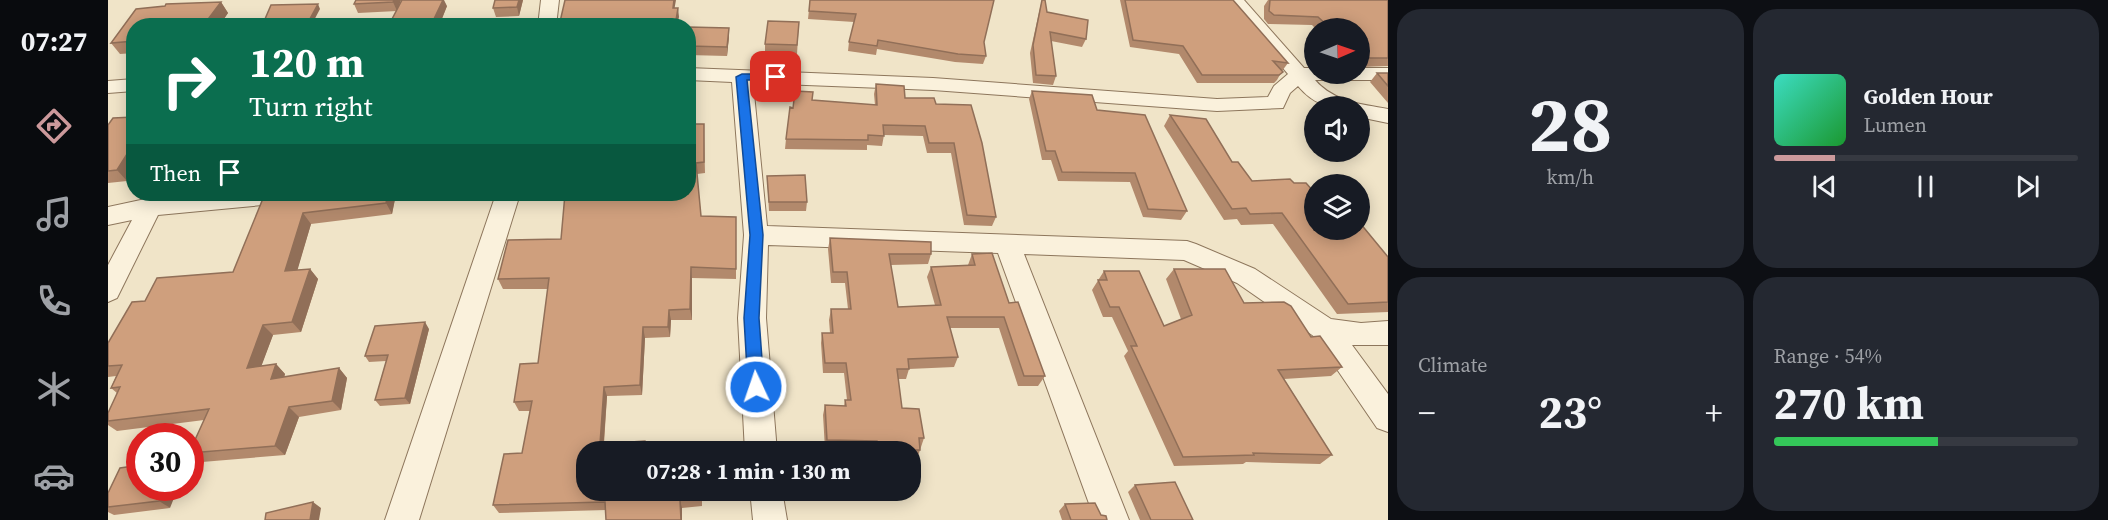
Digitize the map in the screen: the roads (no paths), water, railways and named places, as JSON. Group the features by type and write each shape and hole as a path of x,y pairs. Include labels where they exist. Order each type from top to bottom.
{"street":[{"path":"548,18 550,0"},
{"path":"1234,0 1317,94 1322,96"},
{"path":"696,74 933,84 1217,105 1276,103 1281,90 1299,74 1388,74"},
{"path":"742,77 756,235 752,318 760,441"},
{"path":"108,87 126,86"},
{"path":"1370,112 1388,116"},
{"path":"108,216 150,207 216,201"},
{"path":"402,520 506,201"},
{"path":"108,291 150,207"},
{"path":"756,235 1187,251 1246,276 1325,329 1388,418"},
{"path":"1007,243 1112,520"},
{"path":"1325,329 1360,335 1388,333"},
{"path":"767,501 770,520"}]}
